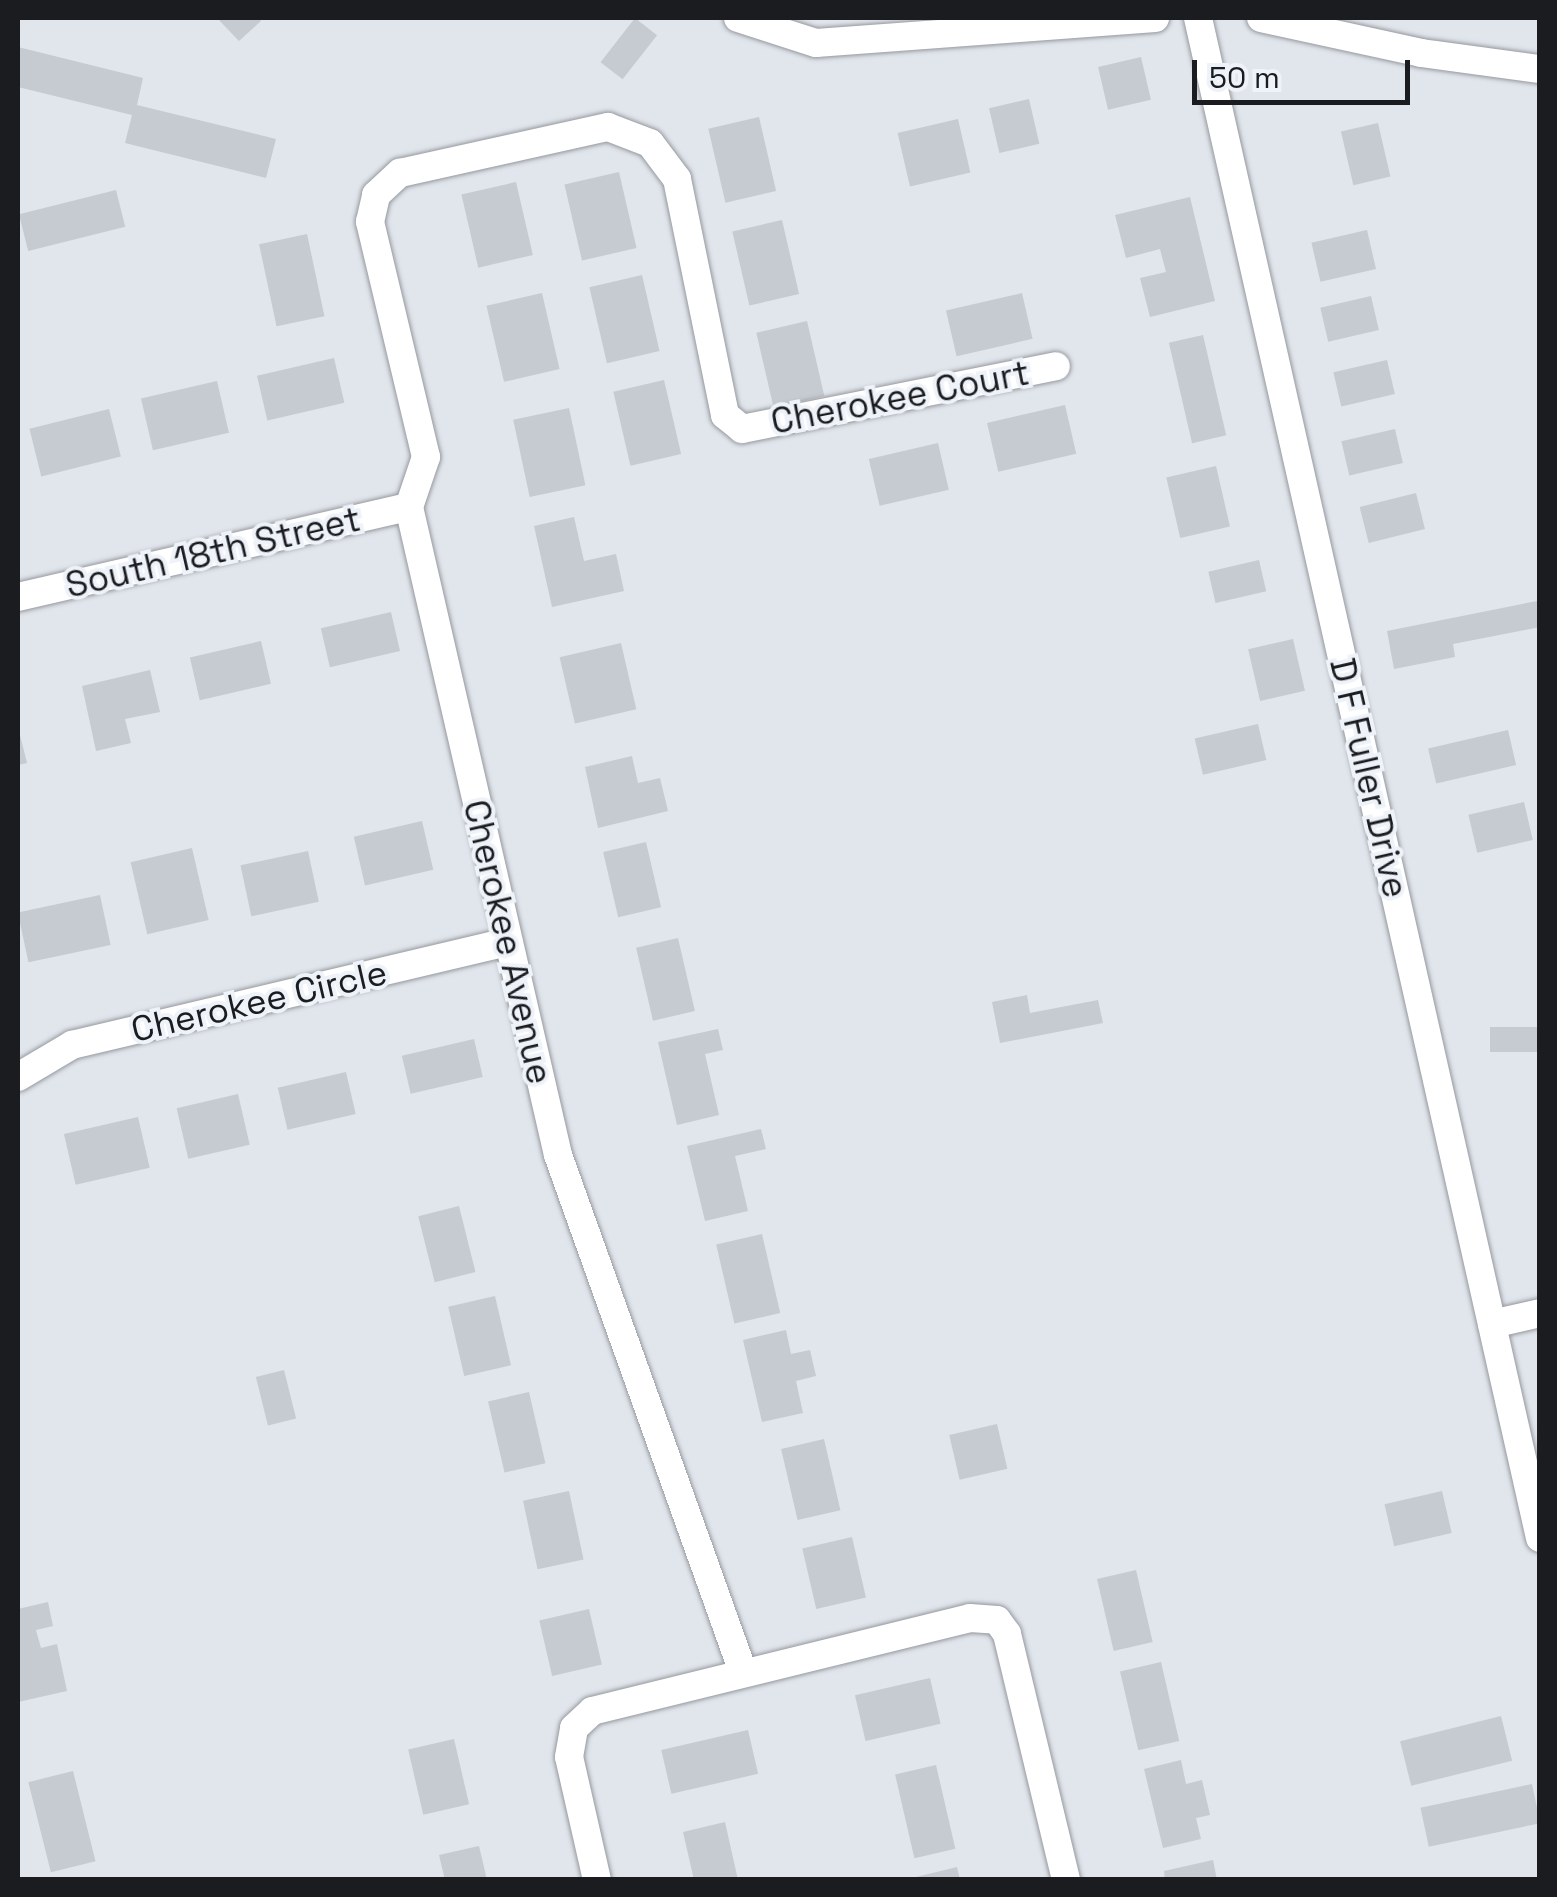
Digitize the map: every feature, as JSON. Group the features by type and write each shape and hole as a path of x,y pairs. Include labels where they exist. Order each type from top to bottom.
{"street":[{"path":"738,18 816,43 1155,18"},
{"name":"D F Fuller Drive","path":"1198,18 1540,1538"},
{"path":"1261,18 1421,54 1540,69"},
{"name":"Cherokee Court","path":"409,507 426,457 370,222 376,195 400,173 608,127 650,143 677,179 724,416 742,430 1056,366"},
{"name":"South 18th Street","path":"18,597 409,507"},
{"name":"Cherokee Avenue","path":"409,507 558,1156 743,1672"},
{"name":"Cherokee Circle","path":"18,1076 72,1045 508,942"},
{"path":"1492,1324 1540,1313"},
{"path":"597,1880 569,1757 574,1728 592,1712 970,1618 997,1620 1007,1634 1066,1880"}],"building":[{"path":"217,18 258,18 261,21 239,41"},
{"path":"635,18 657,35 623,79 601,62"},
{"path":"18,47 143,78 137,105 276,139 266,178 125,143 132,115 18,87"},
{"path":"1141,57 1151,100 1108,110 1098,67"},
{"path":"1029,99 1039,144 999,153 989,108"},
{"path":"759,117 776,191 725,203 708,129"},
{"path":"958,119 970,173 910,187 898,133"},
{"path":"1378,123 1390,177 1353,185 1341,132"},
{"path":"619,172 637,248 582,261 564,185"},
{"path":"516,182 533,255 478,268 461,195"},
{"path":"116,190 125,227 28,251 19,214"},
{"path":"1190,197 1215,301 1150,317 1140,278 1166,272 1160,249 1126,258 1115,215"},
{"path":"782,220 799,294 749,306 732,231"},
{"path":"1367,230 1376,269 1320,282 1311,243"},
{"path":"307,234 324,316 277,326 259,244"},
{"path":"642,275 660,351 607,363 589,287"},
{"path":"542,293 560,369 504,382 486,306"},
{"path":"1022,293 1033,339 957,356 946,311"},
{"path":"1371,296 1379,330 1328,342 1320,308"},
{"path":"807,321 824,396 774,408 756,333"},
{"path":"1203,335 1226,435 1192,443 1169,343"},
{"path":"334,358 344,403 267,421 257,376"},
{"path":"1387,360 1395,394 1341,406 1333,372"},
{"path":"664,380 681,454 630,466 613,392"},
{"path":"217,381 229,433 153,450 141,399"},
{"path":"1065,405 1076,454 998,472 987,423"},
{"path":"569,408 585,485 530,497 513,420"},
{"path":"109,409 121,457 41,476 29,429"},
{"path":"1395,429 1403,463 1349,475 1341,441"},
{"path":"938,443 949,490 880,506 869,459"},
{"path":"1216,466 1230,526 1180,538 1166,477"},
{"path":"1416,493 1425,529 1369,543 1360,507"},
{"path":"574,517 584,561 616,554 624,591 552,607 534,526"},
{"path":"1259,560 1266,591 1216,603 1208,572"},
{"path":"1537,601 1540,627 1453,644 1455,657 1394,669 1387,631"},
{"path":"391,612 400,651 330,667 321,628"},
{"path":"1293,639 1305,691 1260,701 1248,649"},
{"path":"261,641 271,684 200,700 190,657"},
{"path":"621,643 636,709 575,723 560,657"},
{"path":"150,670 160,712 125,719 131,743 96,751 82,686"},
{"path":"1258,724 1266,760 1203,775 1195,739"},
{"path":"18,727 27,763 18,765"},
{"path":"1508,730 1516,765 1436,784 1428,748"},
{"path":"632,756 638,783 660,778 668,811 598,828 585,767"},
{"path":"1524,802 1533,840 1477,853 1468,815"},
{"path":"422,821 433,870 365,885 354,837"},
{"path":"646,842 661,907 618,917 603,852"},
{"path":"192,848 209,920 147,934 131,862"},
{"path":"308,851 319,902 251,916 241,865"},
{"path":"100,895 111,945 28,962 18,912"},
{"path":"678,938 695,1011 653,1021 636,948"},
{"path":"1027,995 1030,1013 1098,1000 1103,1023 1000,1043 992,1002"},
{"path":"1490,1027 1540,1027 1540,1052 1490,1052"},
{"path":"718,1029 723,1050 705,1054 719,1115 677,1125 658,1042"},
{"path":"474,1039 483,1077 411,1094 402,1056"},
{"path":"346,1072 356,1114 287,1130 278,1088"},
{"path":"238,1094 250,1145 188,1159 177,1108"},
{"path":"138,1117 150,1168 76,1185 64,1134"},
{"path":"761,1129 766,1149 735,1156 748,1211 705,1221 687,1146"},
{"path":"459,1206 475,1272 435,1282 418,1216"},
{"path":"762,1234 780,1313 734,1323 716,1245"},
{"path":"495,1296 511,1365 464,1376 448,1307"},
{"path":"786,1330 791,1354 810,1350 816,1376 796,1381 803,1413 762,1422 743,1340"},
{"path":"284,1370 296,1419 268,1426 256,1377"},
{"path":"529,1392 545,1463 504,1473 488,1401"},
{"path":"997,1424 1007,1469 960,1480 949,1435"},
{"path":"824,1439 840,1510 798,1520 781,1449"},
{"path":"569,1491 584,1559 538,1569 523,1501"},
{"path":"1442,1491 1452,1533 1394,1546 1385,1504"},
{"path":"852,1537 866,1597 816,1609 802,1548"},
{"path":"1136,1570 1153,1642 1114,1651 1097,1579"},
{"path":"48,1602 53,1626 36,1630 41,1648 57,1644 67,1691 18,1702 18,1609"},
{"path":"589,1609 602,1665 552,1676 539,1620"},
{"path":"1161,1662 1179,1741 1138,1750 1120,1671"},
{"path":"930,1678 941,1724 866,1741 855,1695"},
{"path":"1501,1716 1512,1761 1411,1786 1400,1741"},
{"path":"748,1730 758,1774 671,1794 661,1750"},
{"path":"454,1739 469,1804 423,1815 408,1750"},
{"path":"1181,1760 1186,1784 1202,1780 1210,1815 1196,1818 1201,1839 1163,1848 1144,1769"},
{"path":"936,1765 955,1849 914,1858 895,1774"},
{"path":"73,1771 95,1861 51,1872 28,1782"},
{"path":"1532,1784 1540,1823 1429,1847 1420,1808"},
{"path":"725,1822 738,1880 694,1880 683,1832"},
{"path":"479,1846 487,1880 445,1880 439,1855"},
{"path":"1213,1860 1217,1880 1165,1880 1164,1871"},
{"path":"957,1867 960,1880 912,1880 912,1878"}]}
